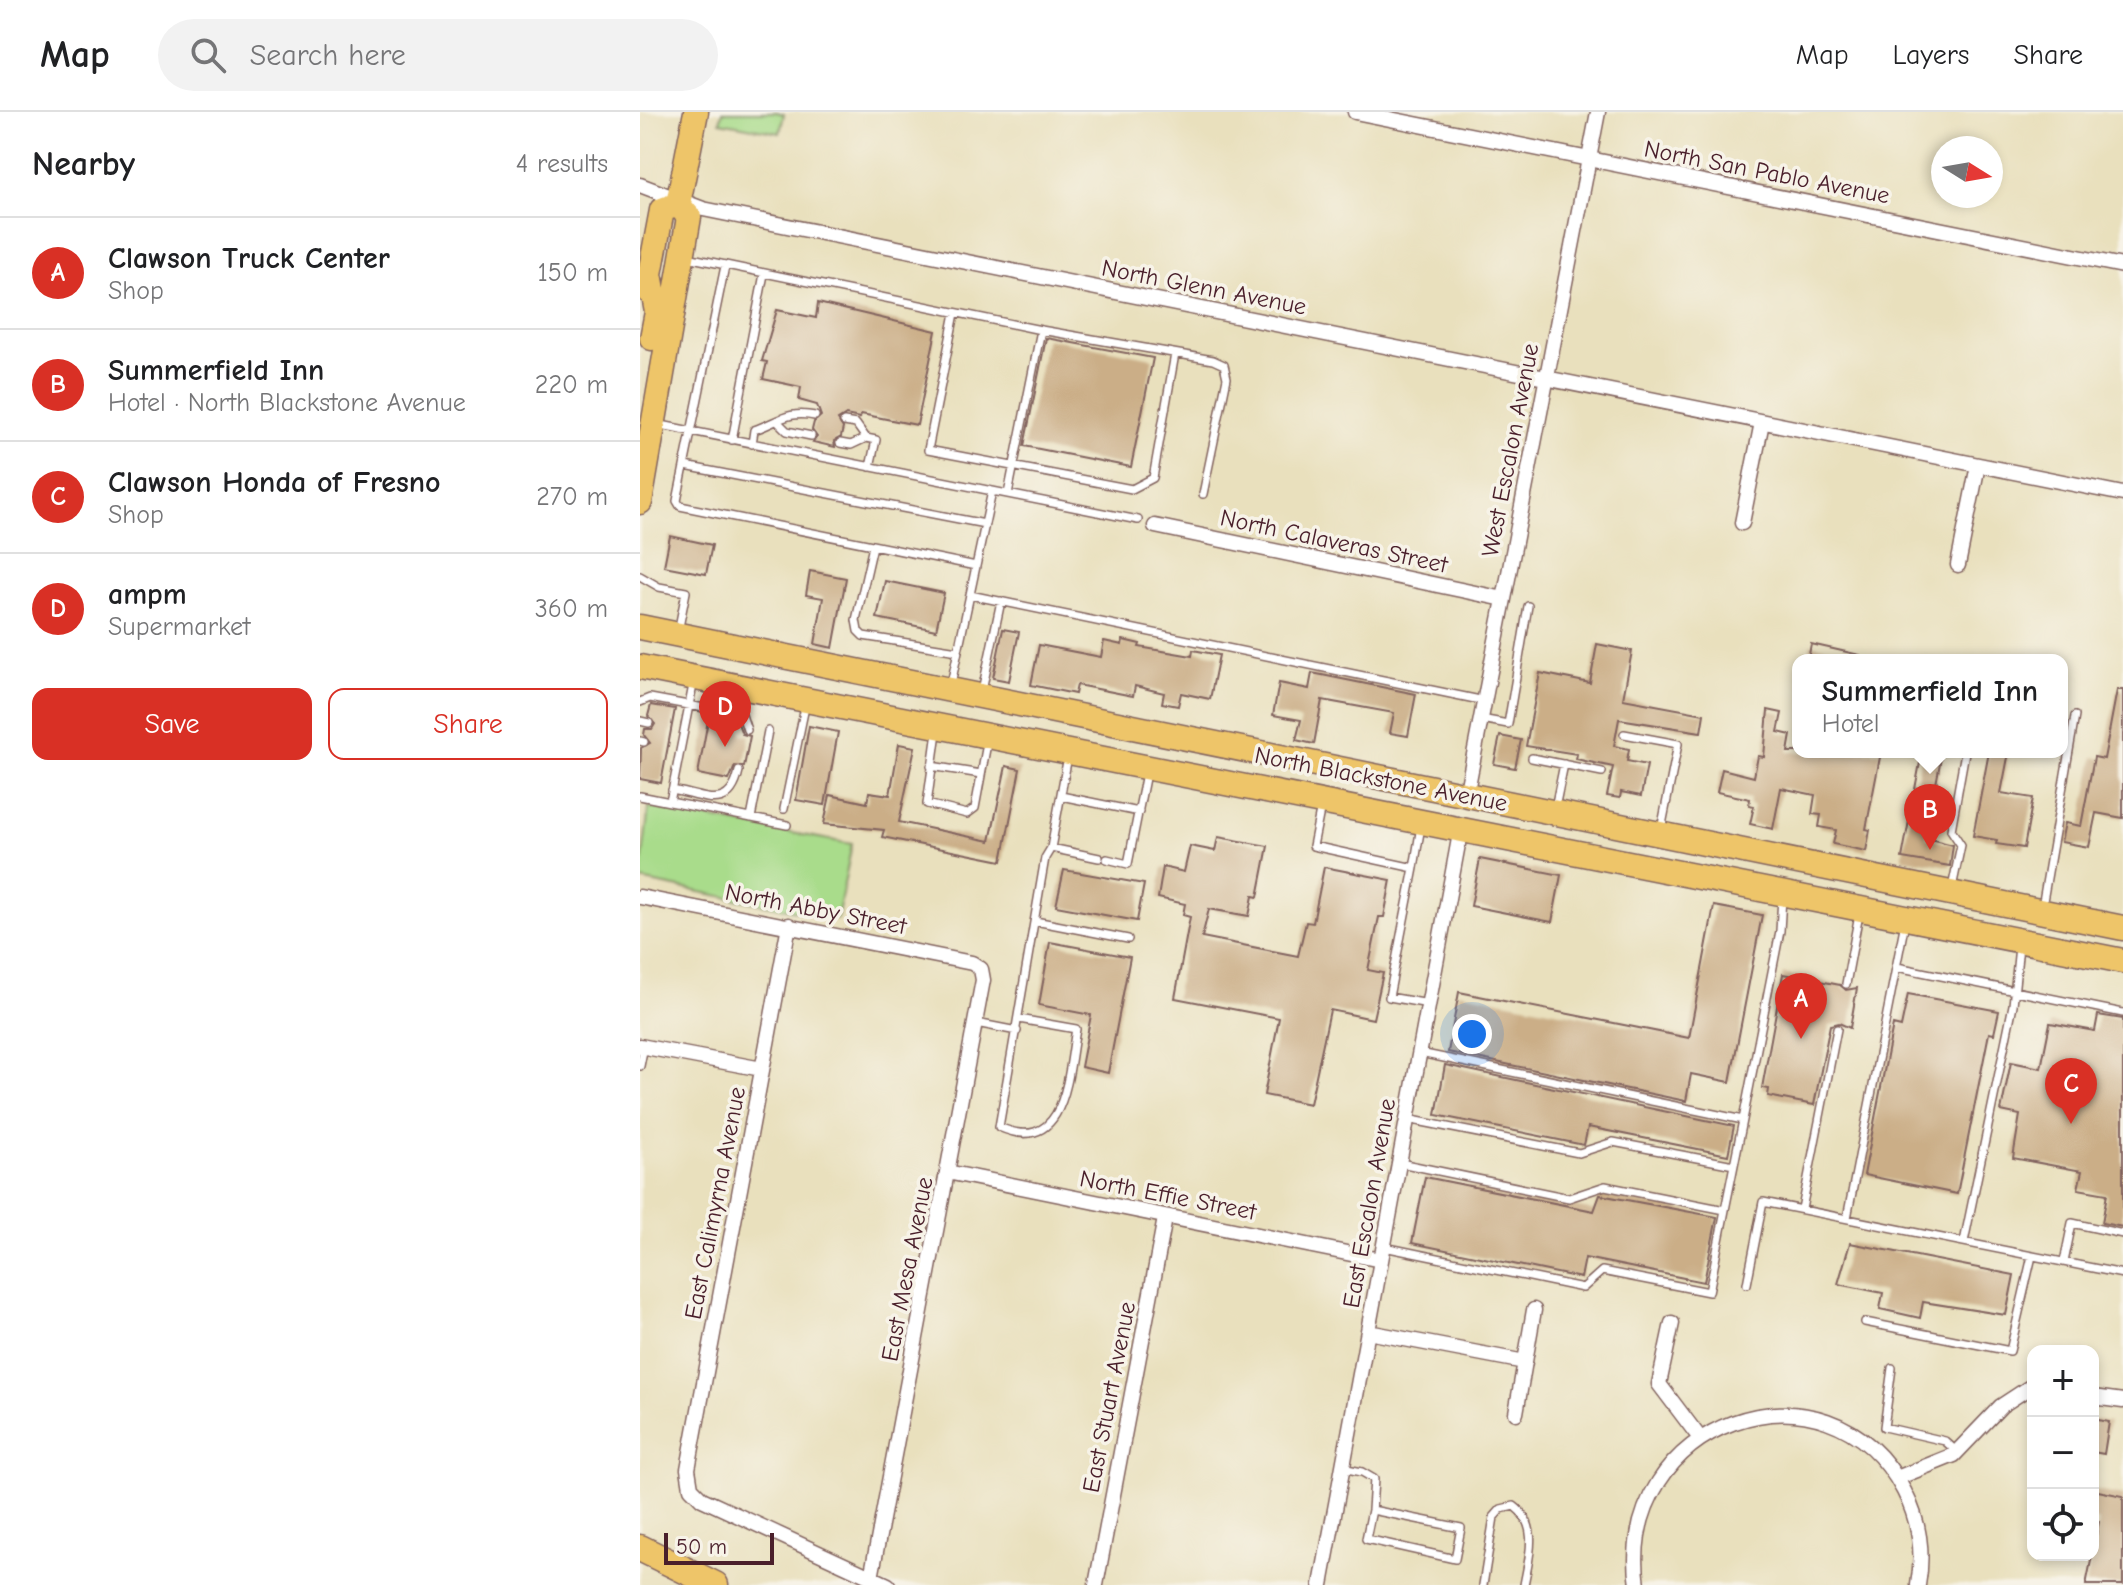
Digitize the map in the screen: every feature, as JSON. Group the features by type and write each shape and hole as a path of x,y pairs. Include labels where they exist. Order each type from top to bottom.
{"highway":[{"path":"640,1548 715,1585"}],"main road":[{"path":"640,502 689,217 678,201 696,112"},
{"path":"640,327 662,210 678,201"},
{"path":"650,274 657,312 643,401 647,415 654,423"},
{"name":"North Blackstone Avenue","path":"640,627 2123,928"},
{"name":"North Blackstone Avenue","path":"640,667 2123,961"},
{"path":"1322,800 1367,795 1441,809 1460,805 1466,796"},
{"path":"1461,828 1479,816 1537,825 1554,814"}],"street":[{"name":"North San Pablo Avenue","path":"1355,112 2123,266"},
{"name":"West Escalon Avenue","path":"1466,796 1598,112"},
{"name":"North Glenn Avenue","path":"640,185 703,209 2123,494"},
{"path":"1742,523 1762,422"},
{"path":"1958,565 1978,465"},
{"name":"North Calaveras Street","path":"1155,526 1504,599"},
{"name":"East Escalon Avenue","path":"1321,1585 1461,828"},
{"name":"North Abby Street","path":"640,897 972,963 981,969"},
{"name":"East Calimyrna Avenue","path":"789,925 688,1469 691,1488 702,1499 871,1578"},
{"name":"East Mesa Avenue","path":"871,1578 983,980 981,969"},
{"path":"642,1046 762,1069"},
{"name":"North Effie Street","path":"947,1172 1165,1218 1382,1253"},
{"name":"East Stuart Avenue","path":"1096,1585 1165,1218"},
{"path":"1516,1413 1534,1310"},
{"path":"1672,1323 1659,1384 1699,1437"},
{"path":"1368,1332 1525,1362"},
{"path":"1897,1478 1957,1452 2001,1406 2027,1389"},
{"path":"2099,1398 2123,1401"},
{"path":"1638,1585 1635,1555 1646,1501 1677,1455 1699,1437 1751,1416 1806,1416 1858,1438 1897,1478 1912,1506 1920,1537 1918,1585"},
{"path":"871,1578 888,1585"}],"lane":[{"path":"682,256 1041,330 1213,360 1224,365 1227,378 1203,494"},
{"path":"725,266 677,501 686,509 976,566"},
{"path":"732,440 764,274"},
{"path":"955,313 928,450 1132,489 1146,485 1153,478 1175,354"},
{"path":"1008,494 1041,330"},
{"path":"752,444 754,430 778,422 783,415 793,412 815,416"},
{"path":"778,422 787,431 811,436"},
{"path":"844,422 856,424 866,438"},
{"path":"654,423 1138,520"},
{"path":"840,443 851,445 866,438 876,440 870,467"},
{"path":"685,466 985,524"},
{"path":"949,690 992,491"},
{"path":"873,546 856,620 858,631 863,636 958,651"},
{"path":"640,576 659,587 686,592 677,634"},
{"path":"970,595 1485,701"},
{"path":"981,697 1001,601"},
{"path":"1481,719 1508,724 1528,606"},
{"path":"670,802 695,678"},
{"path":"640,702 650,698 742,715 747,730"},
{"path":"784,809 806,700"},
{"path":"2068,758 2075,716"},
{"path":"938,726 927,804 967,814 975,808 989,735"},
{"path":"673,727 684,729"},
{"path":"751,818 768,731"},
{"path":"1624,734 1678,744 1659,836"},
{"path":"670,746 680,748"},
{"path":"1019,1019 1076,1029 1061,1108 1041,1130 1029,1133 999,1127 1045,858 1051,848 1070,750"},
{"path":"1532,758 1602,772"},
{"path":"1951,894 1961,845 1951,830 1964,758"},
{"path":"2042,912 2068,758"},
{"path":"1554,814 1564,764"},
{"path":"666,766 677,768"},
{"path":"931,766 981,774"},
{"path":"1051,848 1128,864 1148,766"},
{"path":"672,790 720,799 728,797 736,788 739,771"},
{"path":"640,796 787,825"},
{"path":"1061,796 1139,812"},
{"path":"1322,800 1313,846 1414,868"},
{"path":"1422,820 1389,997 1429,1004"},
{"path":"1382,1253 1583,1288 1602,1271 1709,1292 1780,931 1783,893"},
{"path":"1846,984 1860,908"},
{"path":"1847,1218 1905,917"},
{"path":"1035,921 1128,939"},
{"path":"1964,1242 2021,940"},
{"path":"1897,967 2123,1013"},
{"path":"975,1023 1017,1031"},
{"path":"1802,1209 1837,1029"},
{"path":"640,1066 642,1046"},
{"path":"1420,1053 1743,1120"},
{"path":"1407,1119 1579,1153 1613,1142 1734,1165"},
{"path":"1399,1163 1569,1198 1605,1186 1725,1210"},
{"path":"1747,1284 1763,1202 2123,1274"},
{"path":"2064,1262 2072,1223 2123,1234"},
{"path":"1865,1322 2010,1351 2032,1256"},
{"path":"1892,1368 1884,1427 1945,1441 1957,1452"},
{"path":"1342,1468 1362,1472 1374,1479 1366,1539 1455,1559 1461,1528 1372,1510"},
{"path":"1483,1585 1494,1517 1501,1509 1514,1506 1525,1514 1532,1541 1524,1585"}],"green space":[{"path":"722,112 784,114 780,133 720,122"},
{"path":"649,807 852,844 837,919 640,880"}],"building":[{"path":"818,303 936,331 917,425 861,414 860,418 846,415 838,420 843,428 841,437 834,441 835,447 813,442 817,437 812,430 814,422 821,416 817,405 799,400 801,387 763,379 767,362 762,361 777,310 816,318"},
{"path":"1046,338 1153,358 1131,467 1024,446"},
{"path":"670,536 712,545 706,574 664,566"},
{"path":"810,571 846,578 833,648 815,644 823,598 806,595"},
{"path":"885,581 944,593 936,630 877,618"},
{"path":"1003,629 1019,632 1009,681 993,678"},
{"path":"1123,640 1140,644 1139,647 1192,656 1193,650 1219,655 1210,699 1181,693 1178,706 1162,703 1164,693 1135,686 1133,696 1077,685 1075,694 1031,685 1039,645 1101,657 1104,641 1122,645"},
{"path":"1597,644 1632,651 1623,699 1704,714 1701,732 1619,719 1614,746 1629,749 1627,761 1647,765 1641,796 1621,792 1620,798 1607,796 1613,767 1576,759 1577,754 1526,746 1540,673 1590,683"},
{"path":"1811,644 1856,654 1809,654"},
{"path":"1312,673 1416,694 1408,736 1390,733 1394,713 1322,700 1314,744 1296,740 1301,720 1273,715 1279,683 1309,689"},
{"path":"2117,690 2123,690 2123,818 2096,813 2089,847 2061,842 2065,823 2081,826 2094,757 2104,759"},
{"path":"651,705 675,709 661,783 640,779 641,748 650,743 644,735 645,729 652,729 655,724 648,716"},
{"path":"1768,710 1782,713 1778,732 1791,735 1788,752 1792,752 1792,758 1880,758 1866,829 1870,830 1866,851 1833,844 1836,830 1819,827 1821,815 1812,814 1815,795 1781,788 1773,829 1750,824 1754,806 1749,805 1750,799 1717,792 1722,769 1754,777 1758,756 1764,757"},
{"path":"709,715 737,721 742,734 750,736 744,767 735,766 729,780 698,774"},
{"path":"809,726 838,732 825,805 796,800"},
{"path":"1500,736 1521,740 1515,768 1494,764"},
{"path":"899,744 915,747 899,822 990,841 1006,766 1020,769 1002,861 882,837 884,830 824,824 830,795 867,803 869,792 890,795"},
{"path":"1921,758 1941,758 1926,838 1953,845 1950,866 1902,858"},
{"path":"1988,758 2008,758 2001,793 2033,798 2024,848 1996,844 1997,840 1973,836"},
{"path":"1218,837 1268,846 1258,897 1253,896 1249,916 1209,909 1202,937 1298,956 1306,922 1313,923 1324,867 1391,880 1384,917 1379,917 1368,970 1383,973 1373,1019 1330,1010 1310,1104 1264,1095 1279,1018 1175,998 1190,917 1183,915 1185,904 1158,898 1163,867 1184,872 1190,846 1215,851"},
{"path":"1480,859 1561,875 1552,922 1471,906"},
{"path":"1064,870 1144,884 1137,921 1056,906"},
{"path":"1714,906 1762,915 1730,1082 1691,1074 1686,1101 1448,1052 1459,992 1689,1038"},
{"path":"1050,942 1130,957 1108,1073 1081,1067 1091,1015 1039,1005"},
{"path":"1783,974 1840,985 1846,990 1857,988 1850,1028 1839,1023 1830,1025 1814,1105 1768,1096 1769,1089 1762,1088"},
{"path":"1908,994 1999,1011 1994,1034 1989,1033 1957,1194 1864,1175 1893,1025 1901,1027"},
{"path":"2098,1015 2123,1019 2123,1227 2102,1223 2107,1194 2078,1189 2082,1171 2013,1158 2020,1115 2001,1111 2011,1062 2041,1068 2050,1023 2095,1031"},
{"path":"1445,1065 1734,1126 1728,1155 1588,1127 1584,1145 1436,1115"},
{"path":"1425,1177 1594,1211 1600,1195 1717,1217 1704,1282 1585,1258 1581,1278 1412,1243"},
{"path":"1850,1243 2014,1275 2006,1315 1923,1302 1920,1318 1880,1309 1883,1293 1838,1284"},
{"path":"2099,1420 2109,1422 2104,1454 2099,1453"},
{"path":"2099,1491 2123,1496 2123,1585 2086,1585 2091,1561 2099,1561"}],"place":[{"name":"ampm","path":"725,747"},
{"name":"Summerfield Inn","path":"1930,850"},
{"name":"Clawson Truck Center","path":"1801,1039"},
{"name":"Clawson Honda of Fresno","path":"2071,1124"}]}
